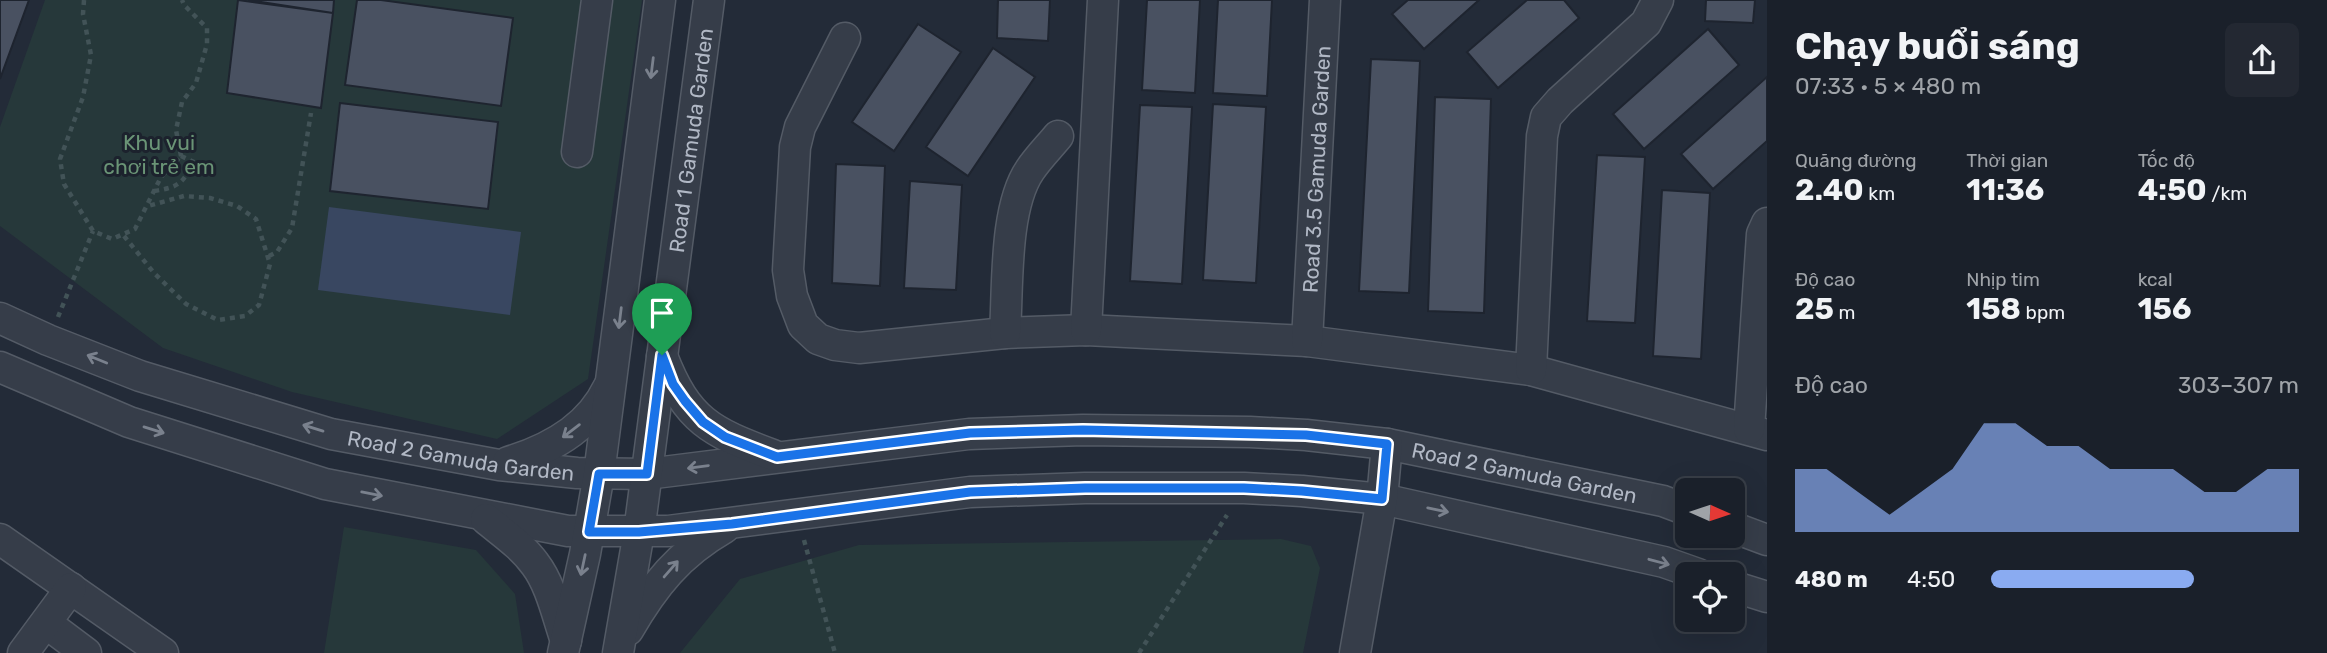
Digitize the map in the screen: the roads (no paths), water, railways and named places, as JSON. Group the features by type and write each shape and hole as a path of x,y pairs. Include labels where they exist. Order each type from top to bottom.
{"street":[{"path":"577,152 597,0"},
{"path":"565,647 599,474 660,0"},
{"name":"Road 1 Gamuda Garden","path":"618,649 639,532 709,0"},
{"path":"1086,330 1103,0"},
{"name":"Road 3.5 Gamuda Garden","path":"1307,341 1325,0"},
{"path":"1531,370 1542,136 1546,117 1646,23 1658,0"},
{"path":"845,38 800,127 795,147 788,270 792,296 803,325 818,339 835,345 859,348 1005,333 1086,330 1307,341 1531,370 1758,432 1762,234 1767,223"},
{"path":"1005,333 1015,207 1029,171 1058,136"},
{"name":"Road 2 Gamuda Garden","path":"0,318 140,376 331,434 499,465 599,474 647,474 970,433 1083,430 1264,433 1387,444 1675,506"},
{"path":"662,355 673,384 703,422 725,437 777,457"},
{"path":"0,367 129,422 312,480 568,531 639,532 732,524 970,492 1085,488 1244,488 1382,499 1675,567"},
{"path":"499,465 529,456 570,433 601,402 612,378"},
{"path":"1355,653 1382,499 1387,444"},
{"path":"483,516 520,546 536,565 551,595 565,647"},
{"path":"618,649 653,591 686,553 732,524"},
{"path":"1745,532 1767,540"},
{"path":"0,539 163,653"},
{"path":"23,653 71,588"},
{"path":"1745,590 1767,597"},
{"path":"46,622 86,653"}],"water":[{"path":"329,207 521,232 510,315 318,290"}],"park label":[{"name":"Khu vui chơi trẻ em","path":"159,154"}]}
